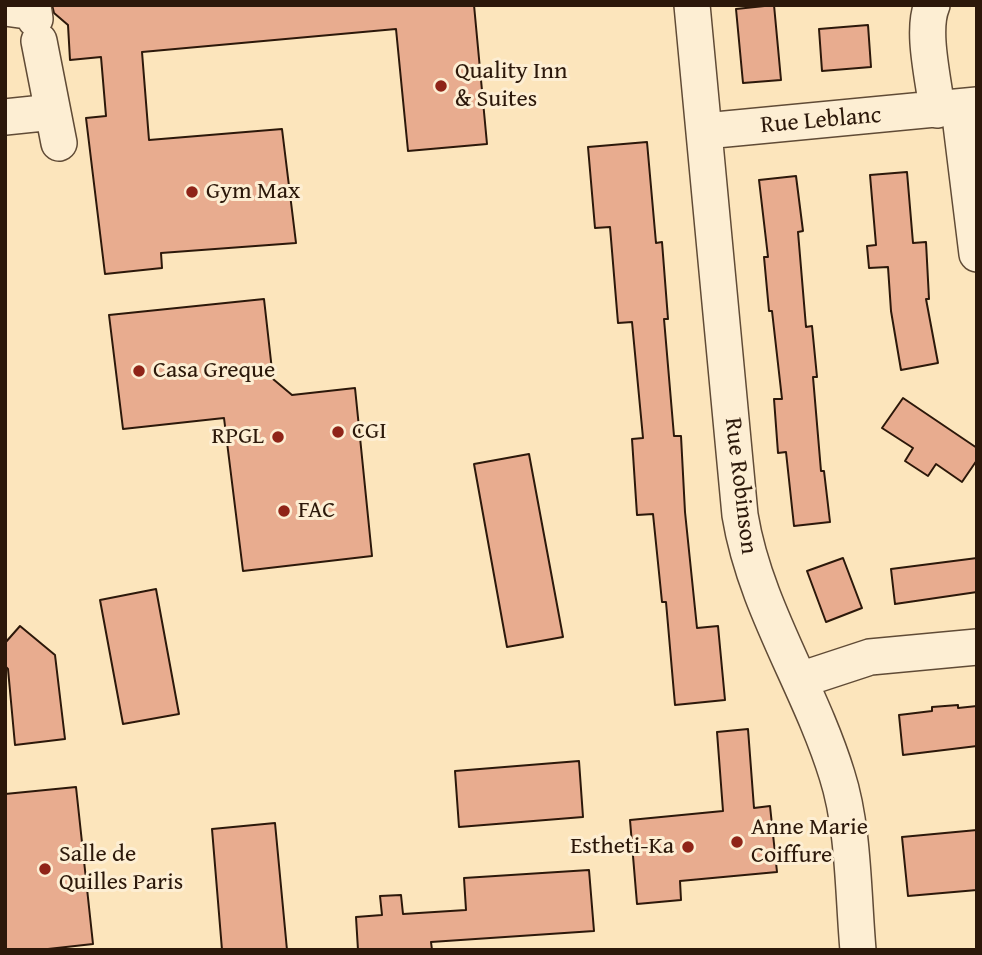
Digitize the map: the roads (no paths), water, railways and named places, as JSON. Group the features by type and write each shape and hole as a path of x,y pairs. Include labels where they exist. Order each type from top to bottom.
{"street":[{"name":"Rue Robinson","path":"692,5 744,542 751,568 831,756 843,800 858,950"},
{"path":"932,5 928,15 928,31 957,108 977,254"},
{"path":"5,117 56,127 27,23"},
{"name":"Rue Leblanc","path":"705,131 957,108"},
{"path":"800,680 870,657 977,647"}],"place":[{"name":"Quality Inn & Suites","path":"441,86"},
{"name":"Gym Max","path":"192,192"},
{"name":"Casa Greque","path":"139,371"},
{"name":"CGI","path":"338,432"},
{"name":"RPGL","path":"278,437"},
{"name":"FAC","path":"284,511"},
{"name":"Anne Marie Coiffure","path":"737,842"},
{"name":"Estheti-Ka","path":"688,847"},
{"name":"Salle de Quilles Paris","path":"45,869"}]}
